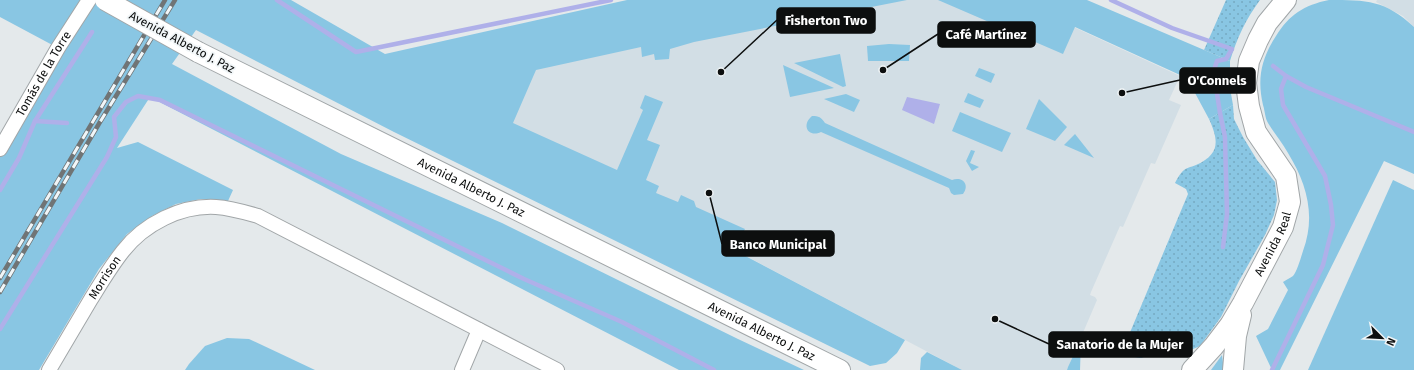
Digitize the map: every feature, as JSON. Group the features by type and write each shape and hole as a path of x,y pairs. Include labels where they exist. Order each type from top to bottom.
{"main road":[{"name":"Avenida Alberto J. Paz","path":"105,0 198,52 840,370"},
{"name":"Avenida Real","path":"1192,370 1218,341 1230,325 1243,303 1283,227 1290,202 1286,176 1256,132 1248,106 1246,83 1249,61 1258,40 1267,23 1287,3"},
{"name":"Avenida Real","path":"1233,370 1236,336 1243,303"}],"street":[{"name":"Tomás de la Torre","path":"0,149 58,48 89,0"},
{"name":"Morrison","path":"49,370 110,268 123,250 139,234 159,221 185,211 194,208 215,207 237,210 258,216 557,370"},
{"path":"462,370 479,330"}],"shaded area":[{"path":"0,0 291,0 385,54 627,0 907,0 694,42 670,49 669,59 655,60 654,54 642,57 641,47 536,70 513,123 617,170 643,110 640,108 645,95 663,102 647,140 660,145 646,180 659,186 656,193 678,202 681,195 694,201 696,207 745,229 734,250 905,340 897,353 886,363 870,366 394,132 196,30 172,64 341,154 502,223 804,370 679,370 150,97 117,148 138,142 233,190 228,201 201,199 176,204 152,216 127,234 99,269 39,370 0,370 0,149 58,48 0,17"},
{"path":"780,0 1015,0 1180,76 1169,100 1181,105 1155,164 1151,163 1123,227 1120,226 1091,292 1090,295 1095,297 1097,300 1067,370 962,370 615,187 395,81"},
{"path":"938,0 1087,0 1230,61 1230,88 1233,105 1209,119 1195,93 1191,80 1075,27 1063,54"},
{"path":"1226,0 1260,0 1242,29 1230,61 1204,50"},
{"path":"1329,0 1354,0 1375,3 1394,11 1414,27 1414,174 1384,161 1280,370 1272,370 1256,336 1268,329 1288,290 1283,282 1293,276 1297,268 1307,238 1309,213 1305,188 1295,165 1266,119 1260,86 1262,69 1271,45 1286,22 1305,8"},
{"path":"1377,0 1414,0 1414,27 1403,16 1376,2"},
{"path":"889,44 910,45 909,61 868,61 867,46"},
{"path":"840,54 846,86 843,87 794,63"},
{"path":"783,65 834,88 790,97"},
{"path":"979,68 995,74 991,83 975,76"},
{"path":"968,93 984,100 980,108 964,102"},
{"path":"846,94 860,100 854,112 824,99"},
{"path":"907,97 940,104 934,124 902,110"},
{"path":"1039,99 1067,127 1055,141 1026,129"},
{"path":"1233,105 1234,119 1243,137 1257,160 1275,182 1277,200 1274,215 1265,235 1221,317 1200,346 1184,353 1152,355 1140,358 1130,356 1124,350 1126,342 1188,194 1186,189 1175,183 1183,171 1204,161 1210,156 1216,140 1209,119"},
{"path":"960,112 1011,133 1002,152 952,131"},
{"path":"812,116 820,117 825,123 952,180 962,180 966,187 965,191 963,194 954,195 951,193 949,188 821,132 810,132 807,127 807,123"},
{"path":"1075,134 1094,158 1064,145"},
{"path":"971,150 975,151 970,163 979,167 972,171 966,161"},
{"path":"1393,180 1414,190 1414,370 1308,370"},
{"path":"227,338 249,339 315,370 185,370 205,346"},
{"path":"1081,339 1080,370 1067,370 1068,367"},
{"path":"927,352 962,370 920,370 921,358"},
{"path":"1222,355 1224,370 1211,370"}],"waterway":[{"path":"277,0 356,52 611,0"},
{"path":"1111,0 1172,28 1232,49 1226,59 1217,61 1215,67 1215,81 1225,137 1227,214 1223,247"},
{"path":"0,190 19,158 35,121 92,32"},
{"path":"1273,66 1286,76 1306,87 1414,132"},
{"path":"1272,370 1323,265 1333,225 1331,205 1325,176 1283,105 1281,89 1286,76"},
{"path":"0,329 107,157 116,137 114,117 126,102 138,96 160,100 524,279 622,322 714,370"},
{"path":"35,121 67,123"}],"railway":[{"path":"0,278 165,0"},
{"path":"0,292 100,122 175,0"}],"place":[{"name":"Café Martínez","path":"883,70"},
{"name":"Fisherton Two","path":"721,72"},
{"name":"O'Connels","path":"1122,93"},
{"name":"Banco Municipal","path":"709,193"},
{"name":"Sanatorio de la Mujer","path":"995,319"}]}
